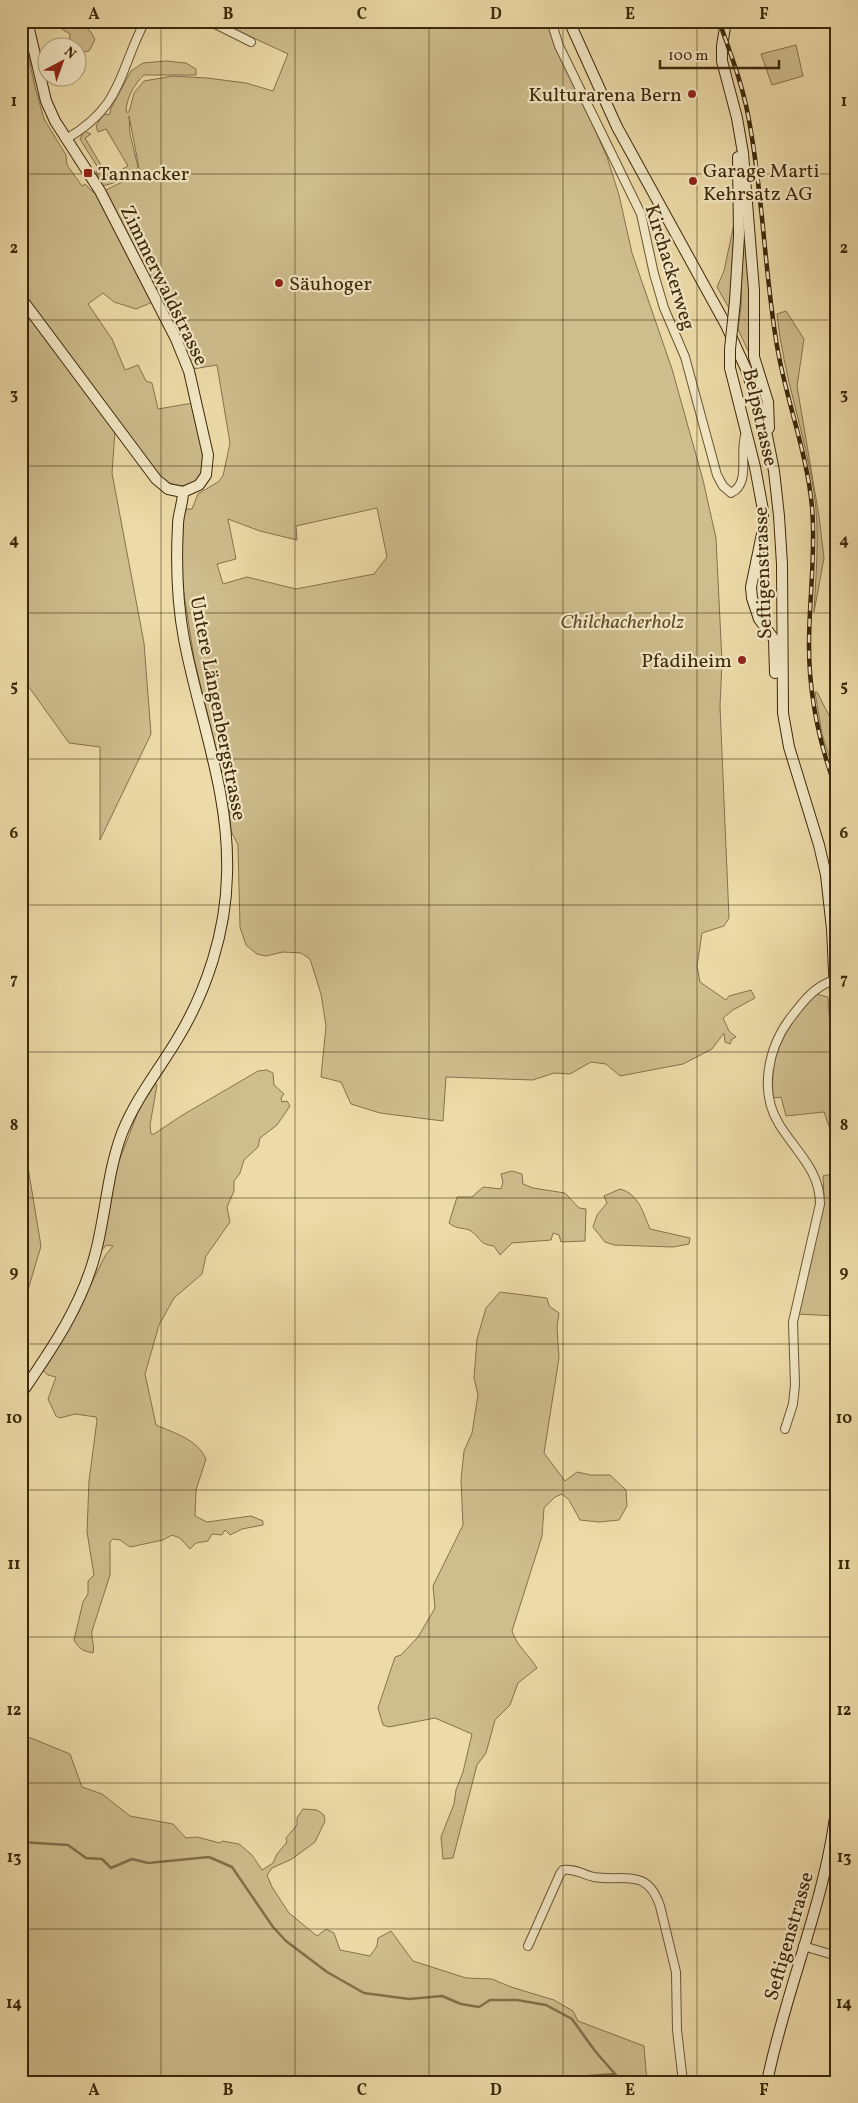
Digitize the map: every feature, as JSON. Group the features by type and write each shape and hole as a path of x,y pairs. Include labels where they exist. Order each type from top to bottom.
{"street":[{"name":"Zimmerwaldstrasse","path":"27,21 36,67 46,101 66,139 104,199 176,339 189,371 208,463 203,481 194,488 183,492"},
{"path":"66,139 93,121 115,94 132,45 145,21"},
{"path":"209,21 251,42"},
{"name":"Kirchackerweg","path":"550,21 559,46 641,214 654,274 664,308 685,357 717,475 723,486 731,493 736,490 743,478 742,442 746,433"},
{"path":"569,21 617,127 726,325 754,390 769,444"},
{"name":"Belpstrasse","path":"726,21 722,61 740,131 745,171 754,290 754,357 768,402 769,444"},
{"name":"Belpstrasse","path":"740,131 738,272 730,349 730,368 761,492 763,510 762,528 751,587 752,598 759,619 774,639 776,679 782,702"},
{"path":"21,298 151,474 168,488 183,492"},
{"name":"Seftigenstrasse","path":"769,444 779,516 782,564 782,702"},
{"name":"Untere Längenbergstrasse","path":"21,1394 58,1338 84,1287 95,1256 110,1173 122,1134 139,1098 180,1036 193,1010 210,968 224,913 227,875 224,816 216,767 186,646 177,577 177,531 183,492"},
{"path":"782,702 789,747 817,838 826,875 832,929 837,1034"},
{"path":"785,1430 795,1385 793,1322 820,1204 820,1195 817,1179 775,1116 770,1092 769,1070 774,1046 784,1027 812,991 824,983 834,980"},
{"path":"837,1657 837,1678"},
{"name":"Seftigenstrasse","path":"767,2082 829,1851 837,1800"},
{"path":"528,1946 560,1874 564,1870 572,1870 596,1877 630,1877 648,1884 657,1897 660,1906 676,1972 677,2030 683,2082"},
{"path":"803,1946 837,1956"}],"green space":[{"name":"Chilchacherholz","path":"21,21 44,119 66,155 67,165 82,186 85,184 96,195 140,173 129,116 130,134 138,167 121,180 101,186 96,170 98,168 80,139 84,131 91,134 85,138 108,177 128,166 106,129 98,132 96,126 103,115 110,114 111,108 131,71 143,63 166,61 186,63 196,69 196,75 144,75 131,92 126,112 129,112 134,93 144,81 173,76 246,83 273,91 288,54 217,21 547,21 607,157 619,195 632,253 672,369 703,480 716,538 722,662 720,706 729,918 724,926 702,933 697,966 700,982 726,1000 729,996 751,990 755,998 723,1018 729,1031 736,1037 732,1039 730,1044 725,1042 724,1033 712,1049 683,1064 620,1076 606,1064 591,1062 570,1074 554,1073 533,1080 446,1077 443,1121 380,1113 351,1104 341,1082 321,1077 326,1026 321,994 310,959 301,953 283,952 266,956 257,954 246,945 240,927 238,845 231,831 229,803 194,658 183,588 183,514 187,509 192,509 198,494 218,482 223,476 230,443 217,365 193,369 186,349 160,299 136,309 114,302 103,293 88,304 112,339 125,370 138,365 146,381 152,383 158,409 193,403 202,446 200,474 194,483 182,486 164,481 79,370 21,290","holes":["377,508 387,557 374,574 296,589 247,577 223,584 217,564 236,559 228,519 260,531 297,540 296,526"]},
{"path":"49,21 63,21 82,25 92,33 95,40 88,51 88,38 70,38 70,34"},
{"path":"796,45 803,76 772,85 761,54"},
{"path":"734,224 735,238 730,310 717,287 724,271"},
{"path":"746,226 751,291 749,353 738,329 741,307 743,227"},
{"path":"21,303 115,431 112,473 144,643 151,734 100,840 100,747 69,743 21,676"},
{"path":"786,311 804,339 797,386 819,516 824,558 814,612 817,552 816,508 810,471 780,337 777,314"},
{"path":"815,692 817,692 837,731 837,781 822,734"},
{"path":"816,994 828,997 832,1057 837,1080 837,1149 824,1112 786,1116 781,1097 773,1098 774,1068 776,1054 781,1041 795,1016"},
{"path":"267,1070 273,1073 274,1085 284,1094 281,1098 282,1102 287,1101 290,1106 277,1125 260,1138 258,1147 244,1160 240,1173 234,1181 234,1191 227,1207 230,1222 206,1256 202,1274 174,1298 159,1325 145,1374 156,1425 177,1434 197,1446 206,1459 196,1490 195,1516 207,1522 251,1516 263,1521 263,1525 242,1529 230,1535 225,1530 222,1535 212,1534 208,1541 196,1543 190,1549 180,1538 172,1535 163,1540 130,1547 120,1540 113,1539 110,1542 110,1575 92,1631 93,1653 80,1648 74,1640 83,1602 88,1594 88,1581 94,1575 87,1532 89,1481 97,1420 96,1417 75,1414 60,1418 56,1416 48,1399 56,1377 48,1375 42,1370 74,1318 105,1256 113,1246 107,1245 99,1252 114,1174 138,1112 153,1083 157,1085 150,1125 151,1134 154,1134 258,1071"},
{"path":"21,1125 41,1246 22,1310 21,1309"},
{"path":"512,1171 522,1174 523,1184 533,1188 565,1193 579,1208 586,1209 585,1241 561,1242 559,1235 553,1233 551,1240 512,1243 500,1255 494,1246 483,1243 471,1231 455,1227 449,1223 457,1197 472,1197 483,1187 501,1189 503,1182 501,1174"},
{"path":"837,1173 837,1316 797,1314 824,1197 823,1176"},
{"path":"620,1189 632,1195 636,1200 650,1229 690,1238 689,1244 673,1247 614,1245 605,1242 593,1227 597,1215 607,1203 604,1196"},
{"path":"500,1292 547,1298 549,1306 559,1313 557,1327 559,1358 544,1453 565,1481 577,1472 591,1475 610,1475 626,1490 627,1506 619,1520 599,1522 580,1520 569,1500 562,1494 555,1497 544,1508 542,1536 512,1631 517,1642 537,1668 518,1683 510,1705 495,1720 486,1753 477,1765 453,1858 443,1859 441,1837 454,1804 456,1790 463,1772 472,1734 435,1718 389,1727 383,1725 378,1708 395,1657 401,1655 418,1637 435,1608 433,1586 463,1525 461,1480 464,1451 472,1433 478,1395 474,1378 477,1339 486,1308"},
{"path":"21,1734 70,1754 82,1787 102,1794 130,1816 173,1824 186,1838 197,1837 220,1843 222,1841 239,1844 252,1855 262,1870 273,1863 277,1854 287,1842 286,1838 297,1825 297,1818 303,1809 317,1810 324,1815 325,1821 315,1842 292,1859 272,1868 267,1875 272,1887 289,1913 317,1936 326,1929 334,1933 340,1950 370,1956 377,1946 378,1938 391,1931 413,1961 466,1978 492,1979 554,2000 573,2011 578,2021 644,2046 647,2082 21,2082"}],"waterway":[{"path":"21,1842 68,1845 86,1858 102,1859 111,1868 132,1859 148,1863 209,1857 232,1867 273,1927 286,1941 327,1972 364,1993 409,1999 442,1996 461,2004 479,2007 490,2000 517,2000 546,2005 572,2019 595,2051 622,2082"},
{"path":"576,2082 589,2076 615,2074"}],"railway":[{"path":"719,21 739,79 748,115 757,172 777,346 806,466 813,524 809,664 816,720 825,756 837,791"}],"place":[{"name":"Kulturarena Bern","path":"692,94"},
{"name":"Tannacker","path":"88,173"},
{"name":"Garage Marti Kehrsatz AG","path":"693,181"},
{"name":"Säuhoger","path":"279,283"},
{"name":"Pfadiheim","path":"742,660"}]}
